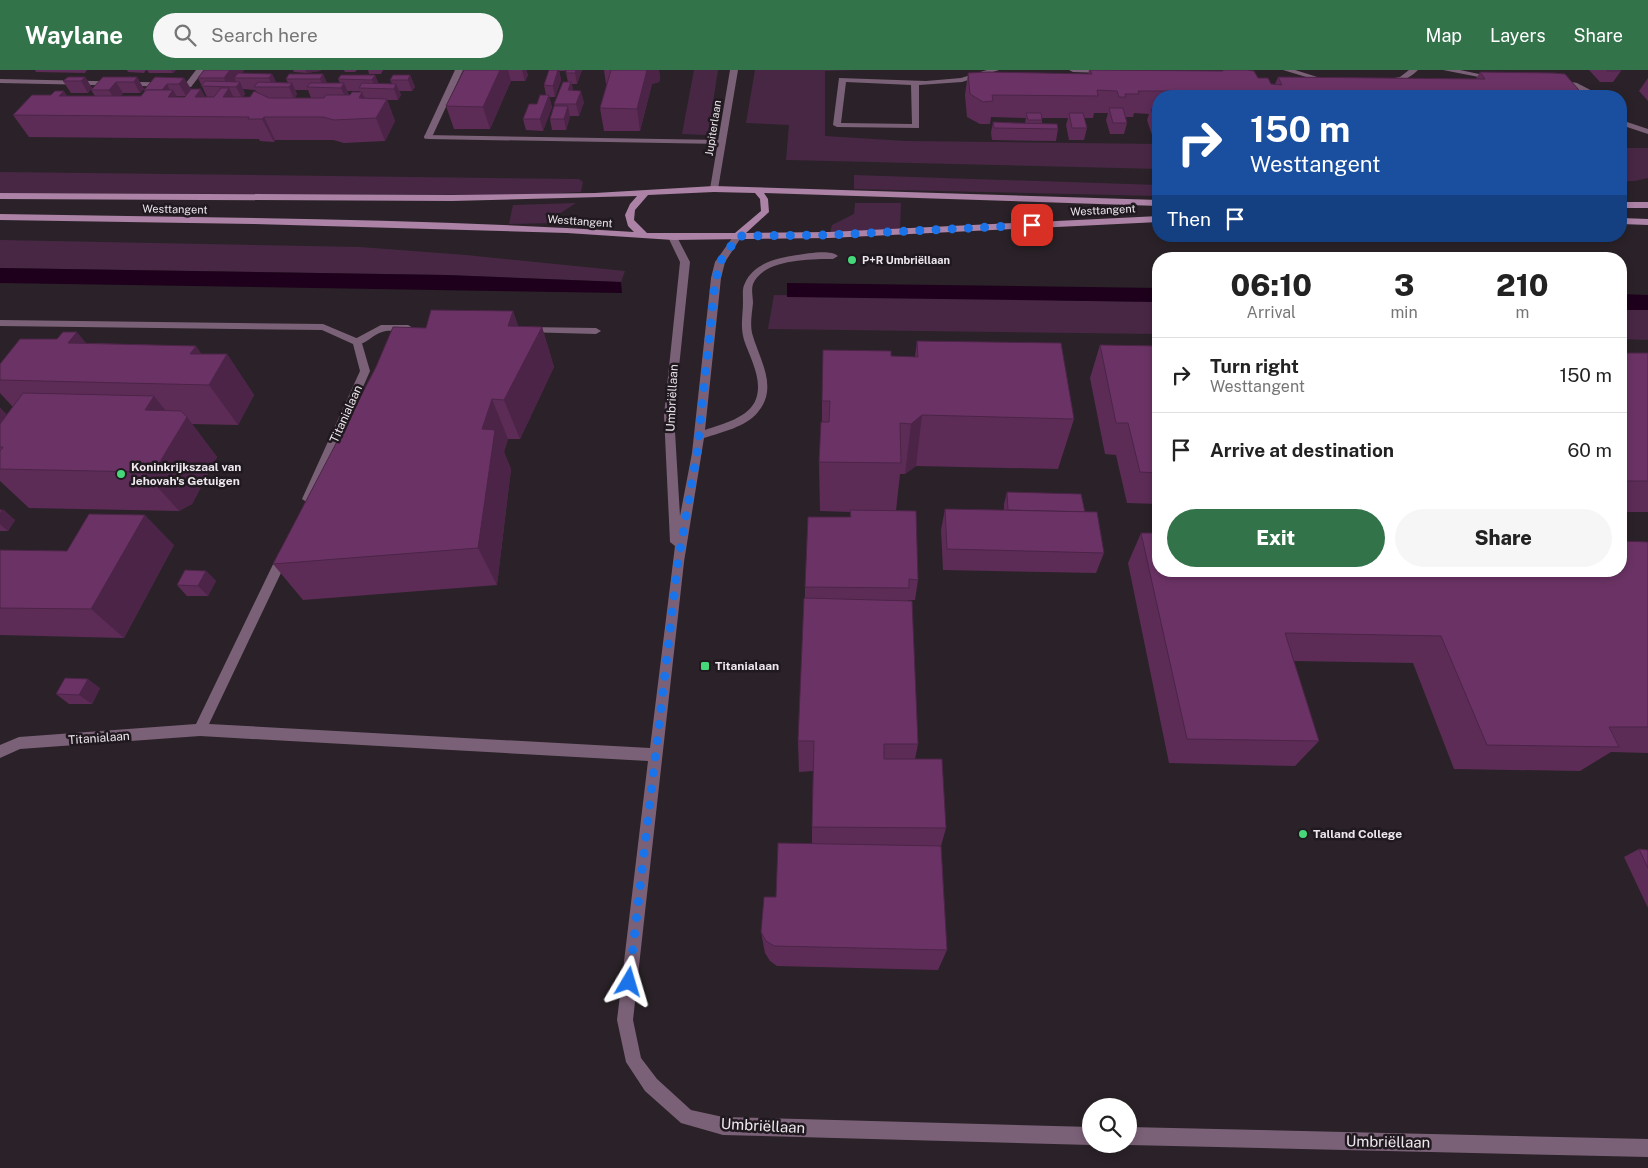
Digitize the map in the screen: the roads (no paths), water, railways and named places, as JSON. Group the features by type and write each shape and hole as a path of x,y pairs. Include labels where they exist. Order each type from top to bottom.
{"main road":[{"name":"Westtangent","path":"0,196 452,198 646,193 714,189 1152,203"},
{"path":"738,236 765,212 764,199 757,190"},
{"path":"646,193 633,204 629,219 631,226 648,236"},
{"path":"1627,205 1648,205"},
{"name":"Westtangent","path":"0,217 253,221 567,230 673,237 829,235 1152,219"},
{"path":"1627,221 1648,222"}],"street":[{"path":"0,81 188,84 200,70"},
{"path":"459,70 428,137 722,142"},
{"name":"Jupiterlaan","path":"714,189 734,70"},
{"path":"915,83 916,126 838,125 842,80 915,83 962,80 995,70"},
{"path":"1073,70 1119,71"},
{"path":"1287,70 1323,81 1333,81"},
{"path":"1383,80 1402,79 1414,70"},
{"path":"1447,70 1489,78 1507,78"},
{"path":"1546,79 1574,84 1586,90"},
{"path":"1627,125 1648,132"},
{"name":"Umbriëllaan","path":"738,236 720,262 716,278 698,436 678,562 624,1020 634,1062 651,1085 687,1117 723,1126 1082,1136"},
{"name":"Umbriëllaan","path":"673,237 685,262 668,415 678,562"},
{"path":"698,436 746,416 756,408 763,395 763,381 746,331 748,284 754,275 765,267 785,260 832,256"},
{"path":"0,323 323,327 357,342 381,328 420,328"},
{"path":"518,330 596,331"},
{"name":"Titanialaan","path":"304,508 365,371 357,342"},
{"path":"200,730 288,544"},
{"name":"Titanialaan","path":"0,752 19,743 200,730 656,755"},
{"name":"Umbriëllaan","path":"1137,1136 1648,1148"}],"place":[{"name":"P+R Umbriëllaan","path":"852,260"},
{"name":"Koninkrijkszaal van Jehovah's Getuigen","path":"121,474"},
{"name":"Titanialaan","path":"705,666"},
{"name":"Talland College","path":"1303,834"}]}
